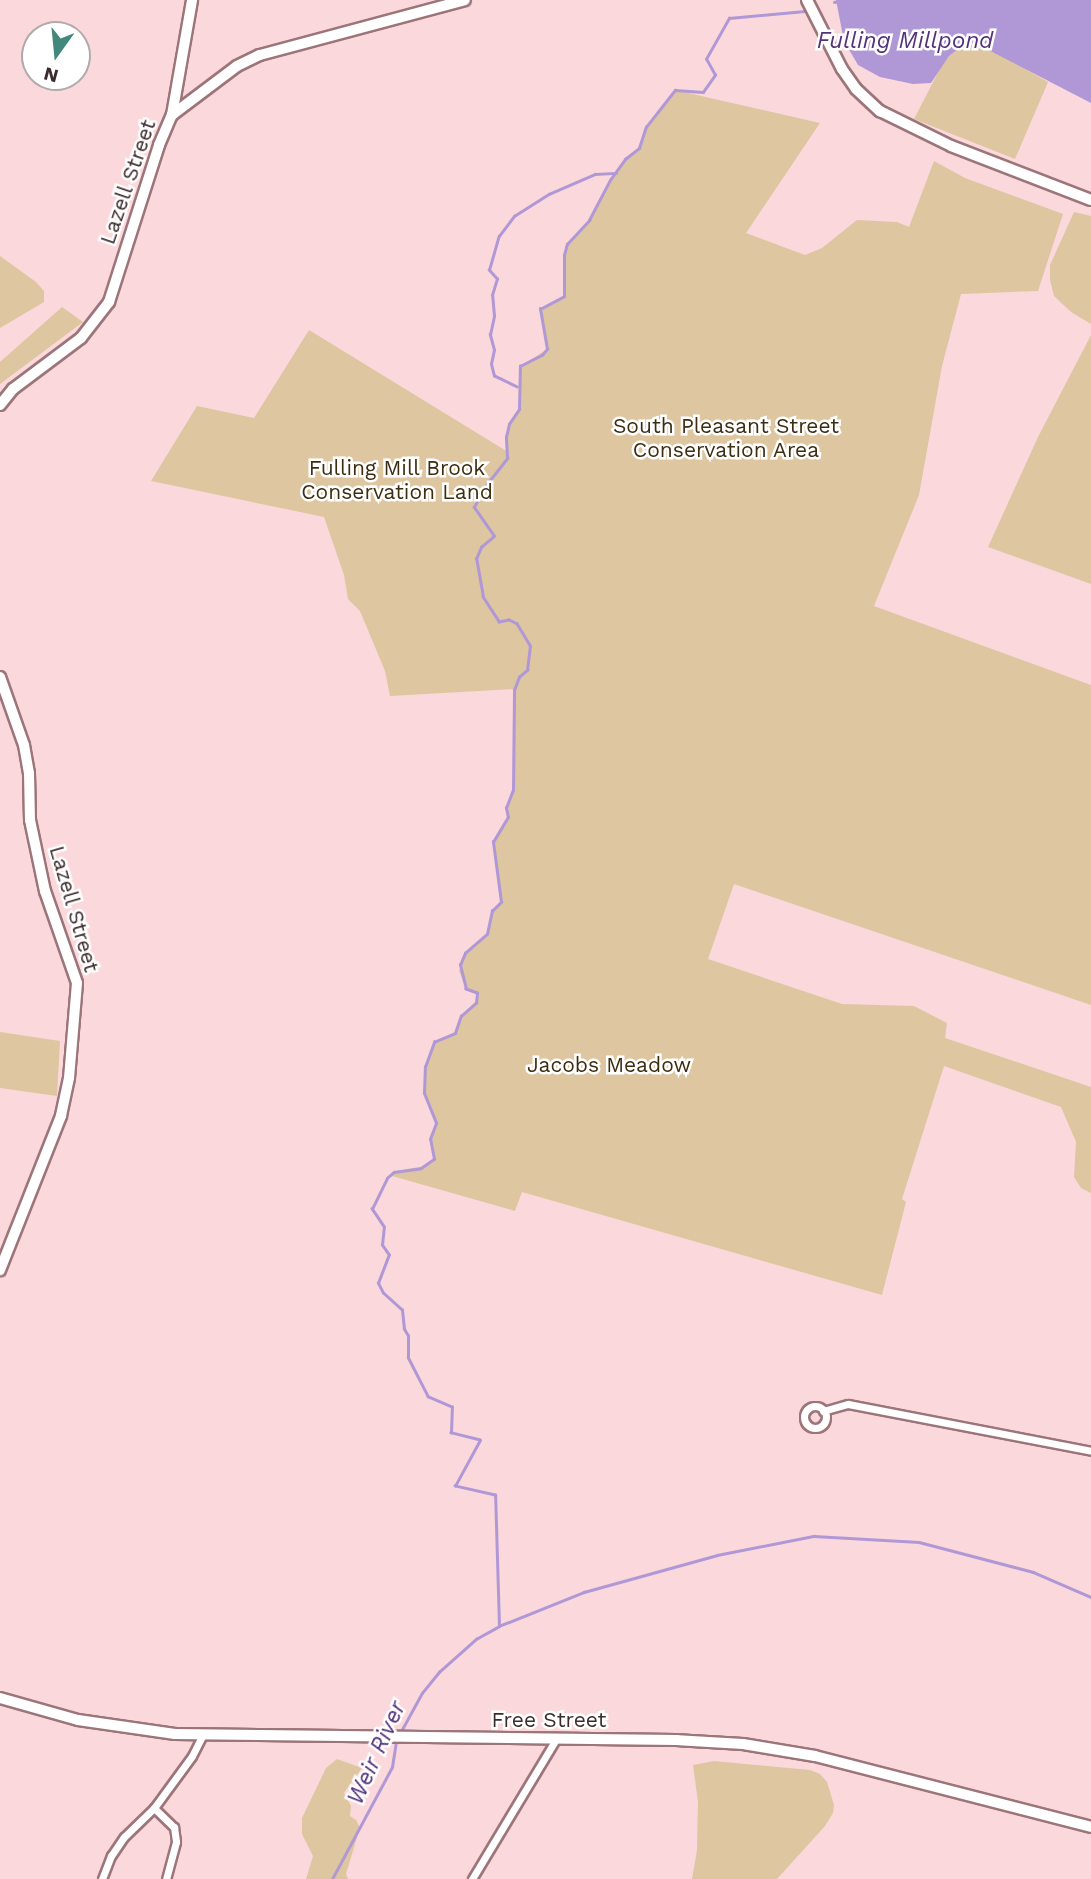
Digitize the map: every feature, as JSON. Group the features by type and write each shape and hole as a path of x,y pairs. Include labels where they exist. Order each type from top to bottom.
{"street":[{"path":"172,115 192,0"},
{"name":"Lazell Street","path":"0,405 13,390 81,338 109,302 155,156 172,115 237,66 260,55 465,0"},
{"path":"807,0 842,69 856,89 880,111 951,146 1091,200"},
{"name":"Lazell Street","path":"0,677 19,727 28,763 30,820 45,891 77,983 69,1078 60,1119 0,1270"},
{"path":"823,1411 848,1404 1091,1451"},
{"name":"Free Street","path":"0,1698 97,1724 154,1733 202,1736 676,1740 765,1747 842,1763 1091,1827"},
{"path":"102,1879 111,1856 124,1837 154,1808 192,1756 202,1736"},
{"path":"472,1879 556,1739"},
{"path":"154,1808 174,1826 176,1842 166,1879"}],"green space":[{"path":"965,44 990,49 1048,82 1015,159 914,119 945,59"},
{"path":"675,90 820,123 746,233 805,255 822,248 857,220 897,222 909,227 934,161 965,178 1063,214 1038,291 961,294 942,366 919,495 874,606 1091,685 1091,1005 734,884 708,959 842,1004 914,1006 947,1023 945,1038 1091,1087 1091,1193 1081,1188 1074,1177 1076,1142 1061,1107 944,1066 902,1199 906,1202 882,1295 522,1192 515,1211 392,1176 395,1171 425,1166 434,1159 430,1139 436,1123 424,1093 425,1067 434,1042 455,1033 461,1016 478,999 477,993 466,989 459,971 465,953 487,934 492,911 501,902 493,842 507,821 506,808 513,790 515,689 390,696 385,671 360,611 348,599 344,575 324,517 151,481 197,406 254,418 309,330 508,452 506,437 509,424 519,409 519,368 547,349 540,309 564,296 564,255 567,244 589,220 610,180 625,159 639,148 646,127"},
{"path":"1074,212 1091,216 1091,324 1071,312 1054,296 1050,280 1050,265"},
{"path":"0,256 36,282 44,291 44,302 0,328"},
{"path":"62,307 83,322 0,384 0,362"},
{"path":"1091,335 1091,584 988,547 1038,437"},
{"path":"0,1032 60,1041 57,1096 0,1088"},
{"path":"337,1759 362,1768 344,1793 351,1806 350,1816 360,1828 346,1874 348,1879 306,1879 313,1856 302,1834 302,1818 326,1768"},
{"path":"714,1761 810,1770 820,1774 827,1782 834,1805 833,1813 825,1826 777,1879 692,1879 697,1850 698,1802 693,1765"}],"water":[{"name":"Fulling Millpond","path":"836,0 1091,0 1091,103 975,43 965,44 949,56 931,83 913,84 880,77 858,65 844,41"}],"waterway":[{"path":"834,2 842,0"},
{"path":"499,1626 495,1495 455,1486 480,1440 451,1433 452,1407 428,1397 408,1358 408,1336 404,1329 402,1310 383,1293 378,1283 389,1255 382,1245 384,1227 372,1209 387,1178 394,1172 421,1168 434,1159 430,1139 436,1123 424,1093 425,1067 434,1042 455,1033 461,1016 476,1003 477,993 466,989 460,965 465,953 487,934 492,911 501,902 493,842 508,817 506,808 513,790 514,690 519,677 527,670 530,646 517,624 509,620 499,622 483,597 476,559 481,547 494,536 474,507 507,458 506,437 509,424 519,409 520,366 542,355 547,349 540,309 564,296 564,255 567,244 589,220 610,180 625,159 639,148 646,127 675,90 703,92 715,75 706,59 729,18 805,11"},
{"path":"517,387 494,376 491,364 494,350 490,335 494,316 492,295 497,279 489,270 499,236 514,216 549,194 595,174 616,173"},
{"path":"399,1735 422,1693 439,1672 476,1639 499,1626 584,1592 717,1555 814,1536 919,1542 1033,1572 1091,1597"},
{"name":"Weir River","path":"332,1879 392,1767 396,1741"}],"park label":[{"name":"South Pleasant Street Conservation Area","path":"726,438"},
{"name":"Fulling Mill Brook Conservation Land","path":"397,480"},
{"name":"Jacobs Meadow","path":"609,1065"}]}
